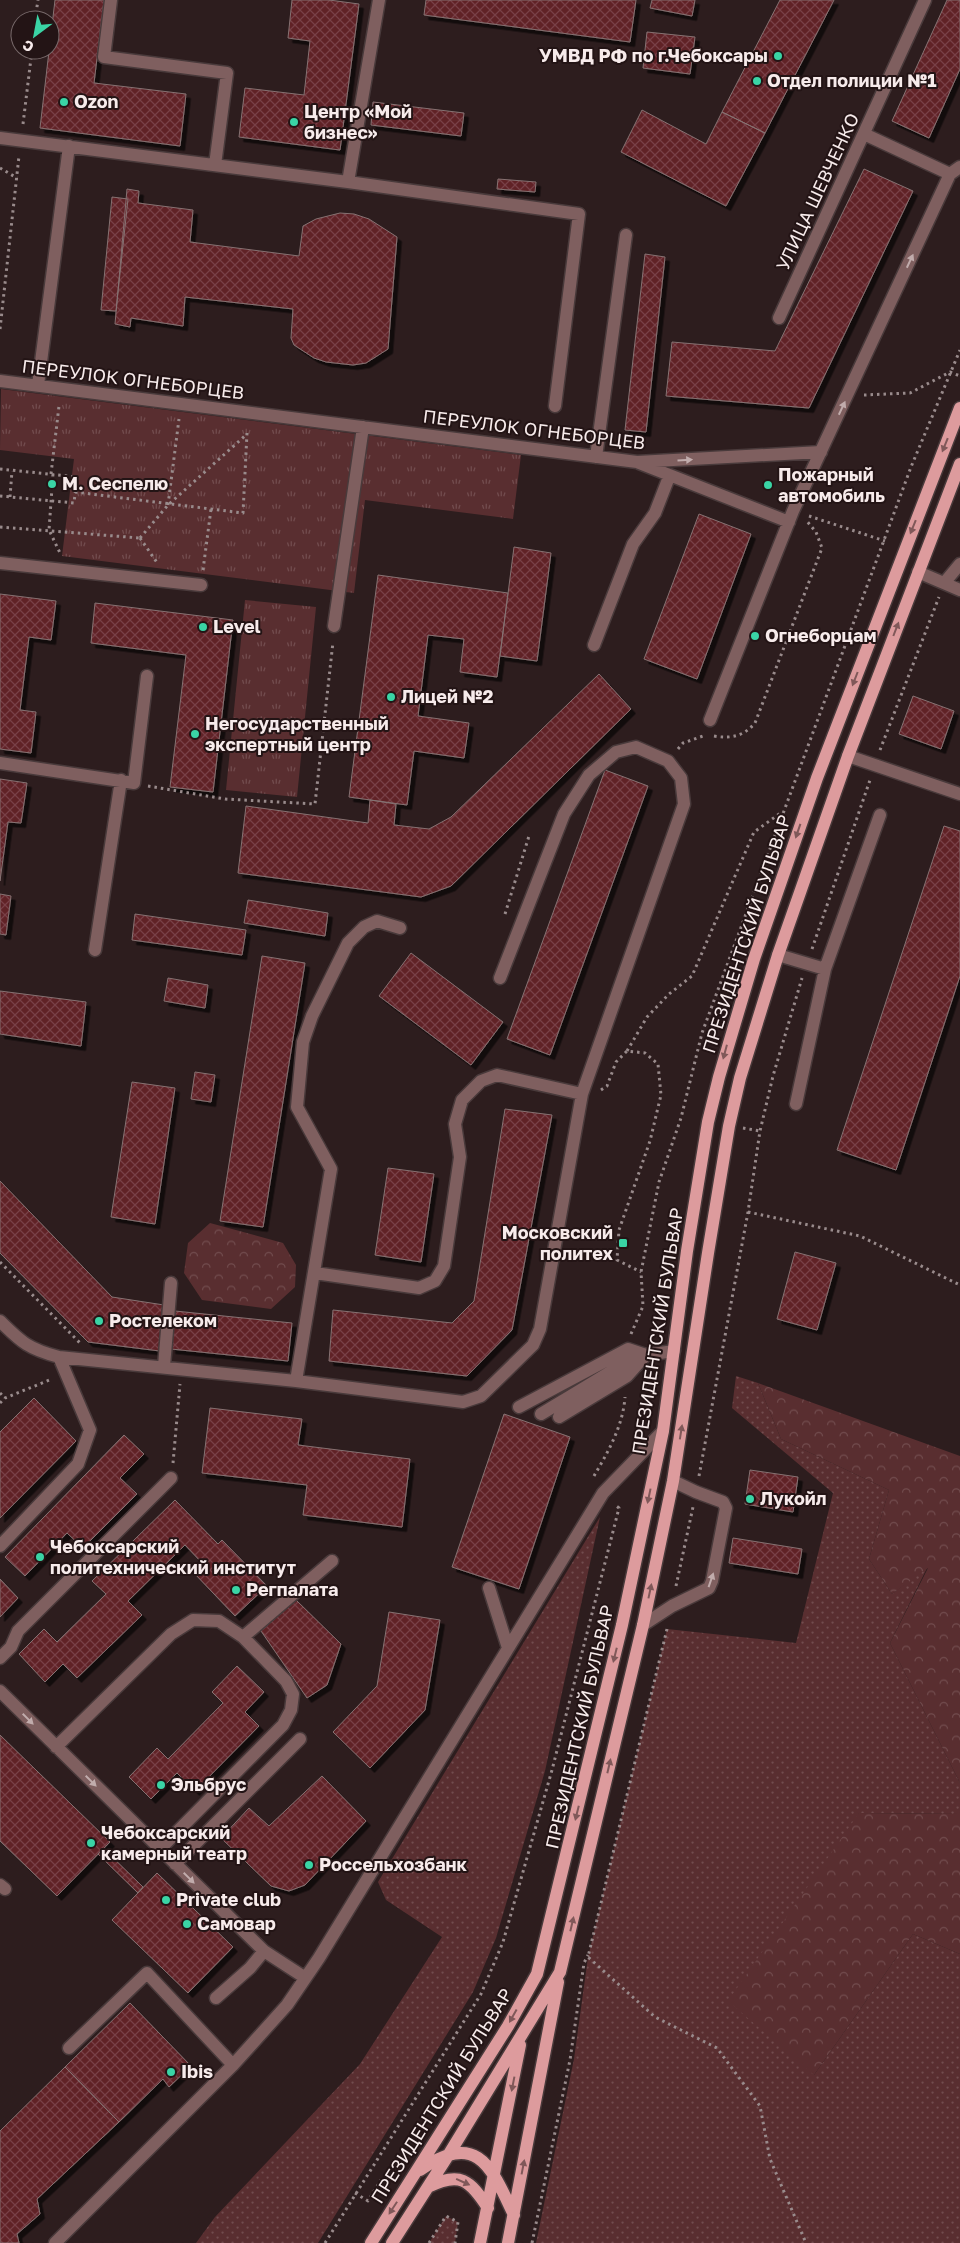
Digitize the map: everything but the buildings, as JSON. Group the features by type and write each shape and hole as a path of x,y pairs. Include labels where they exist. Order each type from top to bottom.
{"main road":[{"name":"ПРЕЗИДЕНТСКИЙ БУЛЬВАР","path":"371,2243 508,2026 537,1974 622,1626 663,1431 708,1122 733,1025 817,778 960,408"},
{"name":"ПРЕЗИДЕНТСКИЙ БУЛЬВАР","path":"392,2243 450,2154 560,1972 643,1625 673,1481 729,1126 740,1078 778,955 848,756 960,464"},
{"path":"508,2243 560,1972"},
{"path":"480,2243 522,2036 537,1974"},
{"path":"416,2172 436,2158 450,2154 462,2153 473,2156 485,2163 495,2174 514,2215"},
{"path":"428,2186 444,2179 458,2178 469,2184 488,2208"}],"street":[{"path":"112,0 104,57 227,73 215,165"},
{"path":"348,182 379,0"},
{"name":"УЛИЦА ШЕВЧЕНКО","path":"779,318 926,0"},
{"path":"710,720 789,522 955,171 864,134"},
{"path":"0,138 348,182 580,214 555,406"},
{"path":"38,385 70,146"},
{"path":"596,457 626,236"},
{"name":"ПЕРЕУЛОК ОГНЕБОРЦЕВ","path":"0,380 637,462 821,452"},
{"path":"334,626 363,427"},
{"path":"637,462 789,522"},
{"path":"594,645 633,544 655,512 669,476"},
{"path":"0,563 201,585"},
{"path":"944,585 960,564"},
{"path":"918,572 944,585 960,590"},
{"path":"95,950 147,676"},
{"path":"0,1321 20,1342 36,1351 59,1357 164,1366 463,1402 481,1396 532,1346 540,1329 582,1094 684,804 681,778 668,761 636,747 616,752 589,775 564,814 500,978"},
{"path":"848,756 960,794"},
{"path":"0,763 127,781"},
{"path":"796,1104 826,969 880,815"},
{"path":"296,1381 331,1169 297,1107 303,1042 312,1016 348,943 364,926 377,922 400,928"},
{"path":"778,955 826,969"},
{"path":"315,1273 419,1288 435,1281 444,1266 460,1157 455,1124 462,1100 481,1081 497,1075 582,1094"},
{"path":"164,1366 171,1283"},
{"path":"519,1407 628,1349 646,1355"},
{"path":"541,1414 627,1362 646,1355 674,1351"},
{"path":"559,1418 627,1376 646,1355"},
{"path":"0,1546 78,1464 90,1430 59,1357"},
{"path":"55,2243 233,2065 287,2005 304,1977 319,1958 603,1493 663,1431"},
{"path":"0,1658 11,1647 18,1631 171,1478"},
{"path":"643,1625 672,1606 709,1588 712,1581 726,1508 723,1502 673,1481"},
{"path":"244,1637 332,1561"},
{"path":"489,1588 508,1648"},
{"path":"56,1747 171,1634 193,1620 220,1621 244,1637 286,1681 293,1694 291,1710 283,1725 160,1849"},
{"path":"0,1691 264,1951 304,1977"},
{"path":"175,1864 300,1739"},
{"path":"216,1998 250,1968 264,1951"},
{"path":"69,2048 147,1973 233,2065"}],"path":[{"path":"22,128 31,60"},
{"path":"0,329 20,150"},
{"path":"0,168 17,178"},
{"path":"848,396 910,394 950,372 960,376"},
{"path":"49,530 59,403"},
{"path":"168,505 180,417"},
{"path":"140,538 168,505 254,427"},
{"path":"75,492 243,514 248,433"},
{"path":"0,469 77,477 74,503 0,496"},
{"path":"10,497 12,471"},
{"path":"201,585 211,509"},
{"path":"668,761 683,744 707,735 728,739 748,731 755,723 822,548 816,532 801,514 885,541"},
{"path":"0,526 140,538"},
{"path":"140,538 170,582"},
{"path":"878,757 944,585"},
{"path":"127,781 225,799 315,804 334,626"},
{"path":"812,950 870,778"},
{"path":"582,1094 593,1095 606,1086 616,1062 627,1051 647,1017 669,994 692,976 754,832 783,811"},
{"path":"504,918 529,836"},
{"path":"699,1477 748,1212 760,1132 773,1076 804,975"},
{"path":"627,1051 645,1053 658,1064 661,1095 650,1141 619,1230 617,1260 641,1272"},
{"path":"681,1118 690,1119"},
{"path":"743,1128 760,1132"},
{"path":"748,1212 860,1236 960,1285"},
{"path":"0,1262 84,1347"},
{"path":"171,1478 181,1368"},
{"path":"0,1403 6,1398 66,1373"},
{"path":"0,1392 6,1398"},
{"path":"678,1576 693,1504"},
{"path":"324,2243 482,1994 503,1942 552,1770 619,1508 615,1505"},
{"path":"667,1629 588,1958 655,2017 717,2048 760,2106 770,2159 806,2243"},
{"path":"532,2243 570,2060 584,1963 589,1952"},
{"path":"355,2193 368,2201 381,2180"},
{"path":"429,2243 446,2216 458,2222 455,2243"}],"green space":[{"path":"1,389 521,455 513,519 365,500 354,593 62,556 74,459 0,450"},
{"path":"245,600 316,607 297,797 226,790"},
{"path":"210,1223 283,1243 296,1265 295,1287 271,1309 202,1300 184,1273 188,1243"},
{"path":"736,1376 758,1383 781,1439 889,1490 869,1559 892,1594 928,1566 890,1643 960,1783 960,1814 859,1813 814,2075 913,1934 960,1954 960,2243 536,2243 574,2059 588,1957 667,1629 796,1643 833,1493 732,1408"},
{"path":"758,1383 960,1456 960,1783 890,1643 928,1568 892,1594 869,1559 889,1490 781,1439"},
{"path":"600,1517 545,1771 496,1938 473,1992 318,2243 196,2243 215,2217 360,2064 442,1937 386,1900 378,1882"},
{"path":"859,1813 960,1814 960,1954 913,1934 814,2075 728,2001"},
{"path":"446,2216 458,2222 455,2243 429,2243"}],"place":[{"name":"УМВД РФ по г.Чебоксары","path":"778,56"},
{"name":"Отдел полиции №1","path":"757,81"},
{"name":"Ozon","path":"64,102"},
{"name":"Центр «Мой бизнес»","path":"294,122"},
{"name":"М. Сеспелю","path":"52,484"},
{"name":"Пожарный автомобиль","path":"768,485"},
{"name":"Level","path":"203,627"},
{"name":"Огнеборцам","path":"755,636"},
{"name":"Лицей №2","path":"391,697"},
{"name":"Негосударственный экспертный центр","path":"195,734"},
{"name":"Московский политех","path":"623,1243"},
{"name":"Ростелеком","path":"99,1321"},
{"name":"Лукойл","path":"750,1499"},
{"name":"Чебоксарский политехнический институт","path":"40,1557"},
{"name":"Регпалата","path":"236,1590"},
{"name":"Эльбрус","path":"161,1785"},
{"name":"Чебоксарский камерный театр","path":"91,1843"},
{"name":"Россельхозбанк","path":"309,1865"},
{"name":"Private club","path":"166,1900"},
{"name":"Самовар","path":"187,1924"},
{"name":"Ibis","path":"171,2072"}]}
